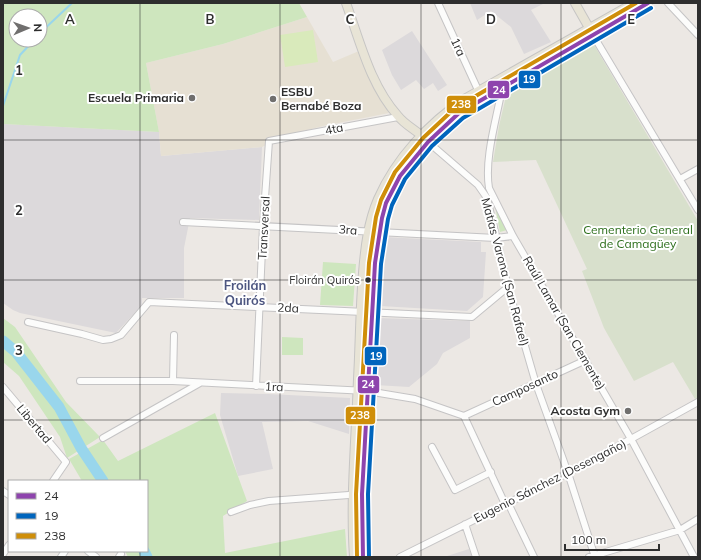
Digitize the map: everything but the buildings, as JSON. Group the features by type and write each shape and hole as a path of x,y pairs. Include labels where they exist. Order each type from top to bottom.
{"main road":[{"name":"Matías Varona (San Rafael)","path":"346,3 372,75 385,98 398,117 428,142"},
{"path":"576,3 592,32"},
{"path":"363,557 362,494 372,312 379,233 386,203 400,176 428,142 459,113 592,32 634,3"},
{"path":"354,557 352,531 353,495 361,312 368,232 378,200 391,173 421,135 452,108 478,90 648,3"}],"street":[{"name":"1ra","path":"438,3 478,90"},
{"path":"668,3 698,34"},
{"path":"592,32 698,210"},
{"name":"Raúl Lamar (San Clemente)","path":"502,77 502,88 490,155 488,182 490,197 632,439 694,557"},
{"name":"4ta","path":"269,141 398,117"},
{"name":"Transversal","path":"256,386 263,226 269,141"},
{"name":"Matías Varona (San Rafael)","path":"428,142 490,197 496,238 508,287 536,384 568,473 593,556"},
{"path":"680,179 698,169"},
{"path":"478,185 488,182"},
{"name":"3ra","path":"183,222 496,238 513,236"},
{"name":"2da","path":"28,322 103,340 121,335 149,302 472,317 508,287"},
{"path":"173,381 174,335"},
{"name":"Camposanto","path":"464,416 586,360"},
{"name":"1ra","path":"80,381 173,381 367,391 415,399 464,416"},
{"path":"103,438 200,383"},
{"name":"Libertad","path":"3,387 66,462 54,480"},
{"path":"696,403 698,410"},
{"name":"Eugenio Sánchez (Desengaño)","path":"400,557 568,473 696,403"},
{"path":"464,416 534,557"},
{"path":"432,447 456,490 491,472"},
{"path":"231,512 250,505 269,502 362,494"},
{"path":"593,556 680,530 698,519"},
{"path":"465,524 476,557"}],"shaded area":[{"path":"470,3 545,3 531,10 551,42 524,54 511,27 491,11 477,20"},
{"path":"307,17 333,62 359,51 375,88 389,113 323,126 269,140 266,145 262,147 161,156 159,132 146,63 223,44"},
{"path":"412,31 447,85 438,91 433,83 424,89 416,80 401,90 392,75 382,50"},
{"path":"3,124 159,132 161,156 262,147 259,220 190,218 184,248 184,298 142,298 142,305 116,333 20,313 3,303"},
{"path":"384,237 481,242 481,252 486,252 483,297 467,311 380,306"},
{"path":"378,318 470,321 470,338 443,353 437,364 409,387 375,385"},
{"path":"221,393 350,398 349,434 308,421 262,422 273,469 238,476 220,415"},
{"path":"469,549 472,557 444,557"}],"green space":[{"path":"3,3 299,3 307,17 223,44 146,63 159,132 3,124"},
{"path":"313,30 318,62 285,67 280,35"},
{"name":"Cementerio General de Camagüey","path":"593,43 698,221 698,398 695,399 673,362 634,381 604,328 582,271 587,269 536,160 493,162 507,92"},
{"path":"497,84 498,86 430,136 428,134 456,109"},
{"path":"495,206 507,230 500,232"},
{"path":"323,262 356,264 353,306 320,305"},
{"path":"3,318 15,327 66,402 100,437 67,458 60,437 19,376 3,362"},
{"path":"282,337 303,338 303,355 282,355"},
{"path":"215,413 247,501 223,516 225,553 345,529 347,557 128,557 126,552 148,552 148,480 81,480 69,459 103,440 118,461"}],"waterway":[{"path":"48,26 72,3"},
{"path":"3,106 20,55 27,48"},
{"path":"3,341 16,352 59,407 81,448 102,480"},
{"path":"144,552 147,557"}],"transit line":[{"name":"238","path":"357,557 356,494 369,263 376,217 381,200 395,172 423,138 455,108 636,3"},
{"name":"24","path":"363,557 362,494 375,263 382,218 386,203 400,176 428,142 459,113 648,3"},
{"name":"19","path":"369,557 368,494 381,264 388,219 392,205 405,179 432,146 463,118 651,8"}],"place":[{"name":"Escuela Primaria","path":"192,98"},
{"name":"ESBU Bernabé Boza","path":"273,99"},
{"name":"Floirán Quirós","path":"368,280"},
{"name":"Acosta Gym","path":"628,411"}],"district":[{"name":"Froilán Quirós","path":"245,292"}]}
